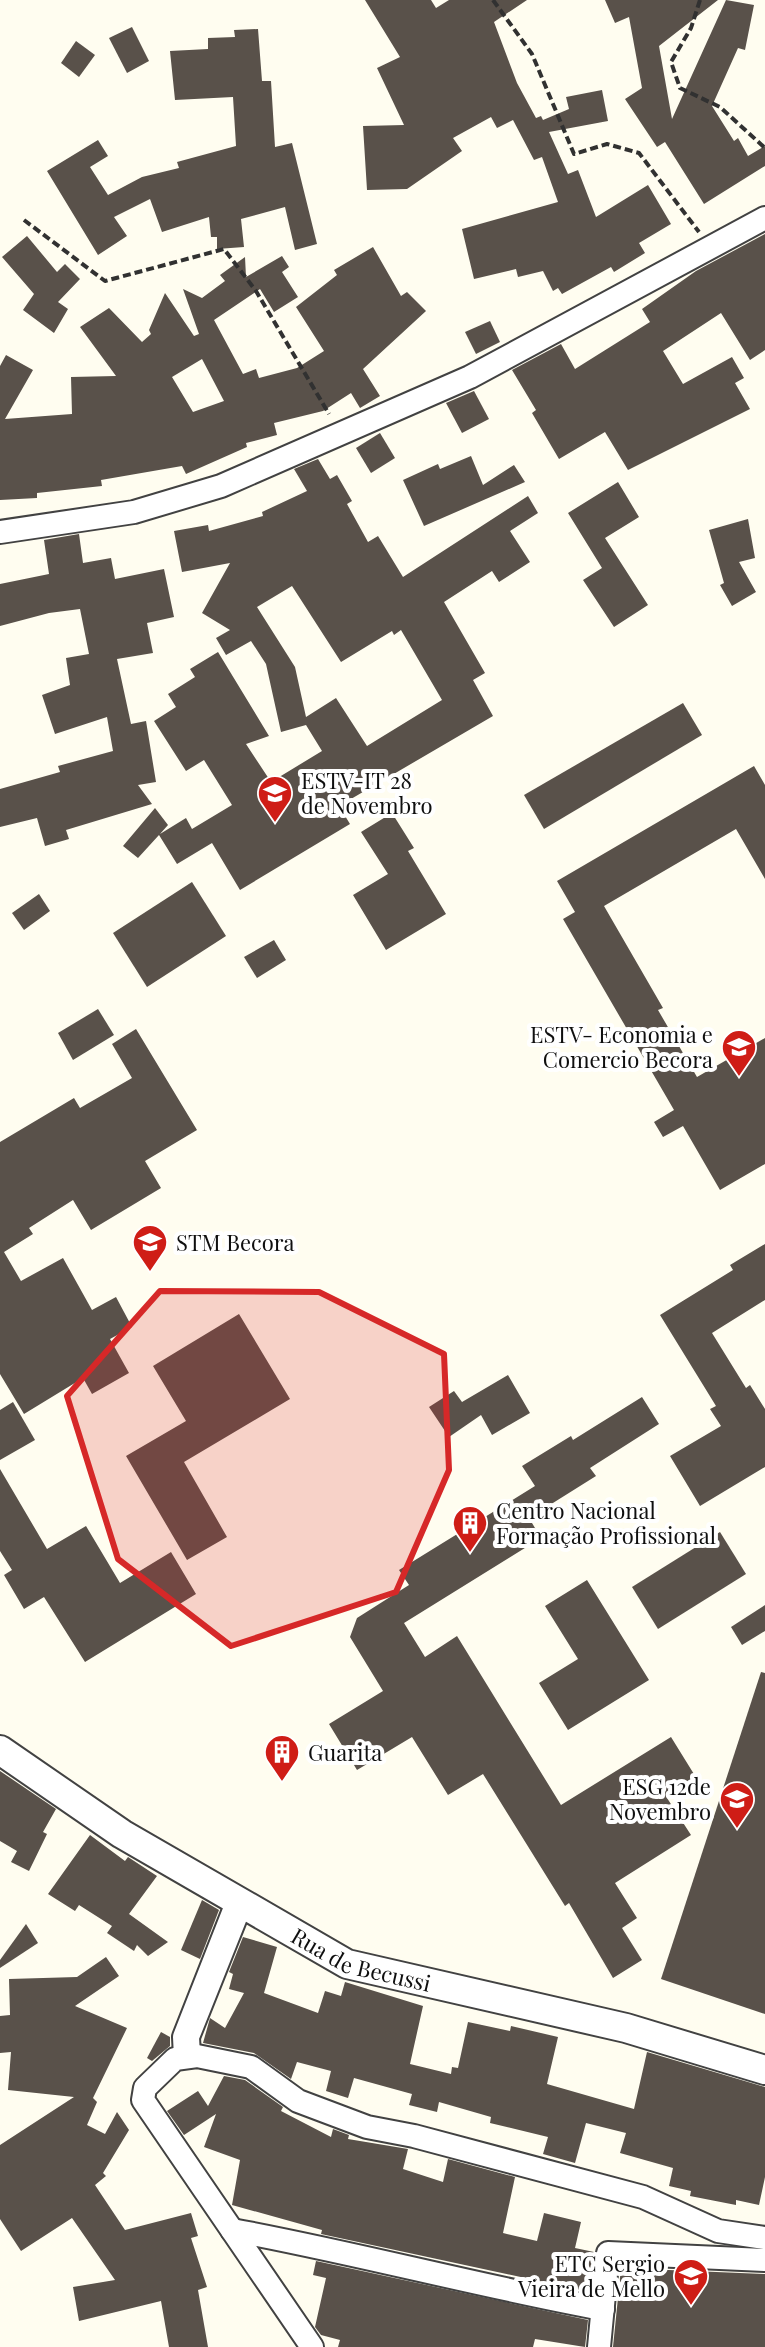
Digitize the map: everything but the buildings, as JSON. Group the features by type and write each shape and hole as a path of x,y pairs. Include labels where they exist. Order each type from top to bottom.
{"street":[{"path":"0,532 134,512 221,486 470,377 765,218"},
{"name":"Rua de Becussi","path":"0,1750 122,1834 347,1964 626,2028 765,2070"},
{"path":"236,1905 240,1907 188,2037 187,2057 184,2037 236,1905"},
{"path":"312,2347 143,2100 145,2088 175,2059 187,2057 251,2067 298,2101 367,2127 414,2136 643,2197 718,2231 765,2238"},
{"path":"232,2230 361,2254 522,2294 603,2309"},
{"path":"599,2347 608,2253 765,2260"}],"path":[{"path":"493,0 532,54 574,154 607,144 639,153 676,206 711,246"},
{"path":"700,0 691,28 671,62 680,88 720,107 765,148"},
{"path":"24,220 105,281 224,249 256,291 340,434"}],"highlighted area":[{"path":"160,1291 319,1292 444,1354 449,1470 396,1592 231,1646 118,1559 67,1396"}],"place":[{"name":"ESTV-IT 28 de Novembro","path":"275,824"},
{"name":"ESTV- Economia e Comercio Becora","path":"739,1078"},
{"name":"STM Becora","path":"150,1273"},
{"name":"Centro Nacional Formação Profissional","path":"470,1554"},
{"name":"Guarita","path":"282,1783"},
{"name":"ESG 12de Novembro","path":"737,1830"},
{"name":"ETC Sergio Vieira de Mello","path":"691,2307"}]}
